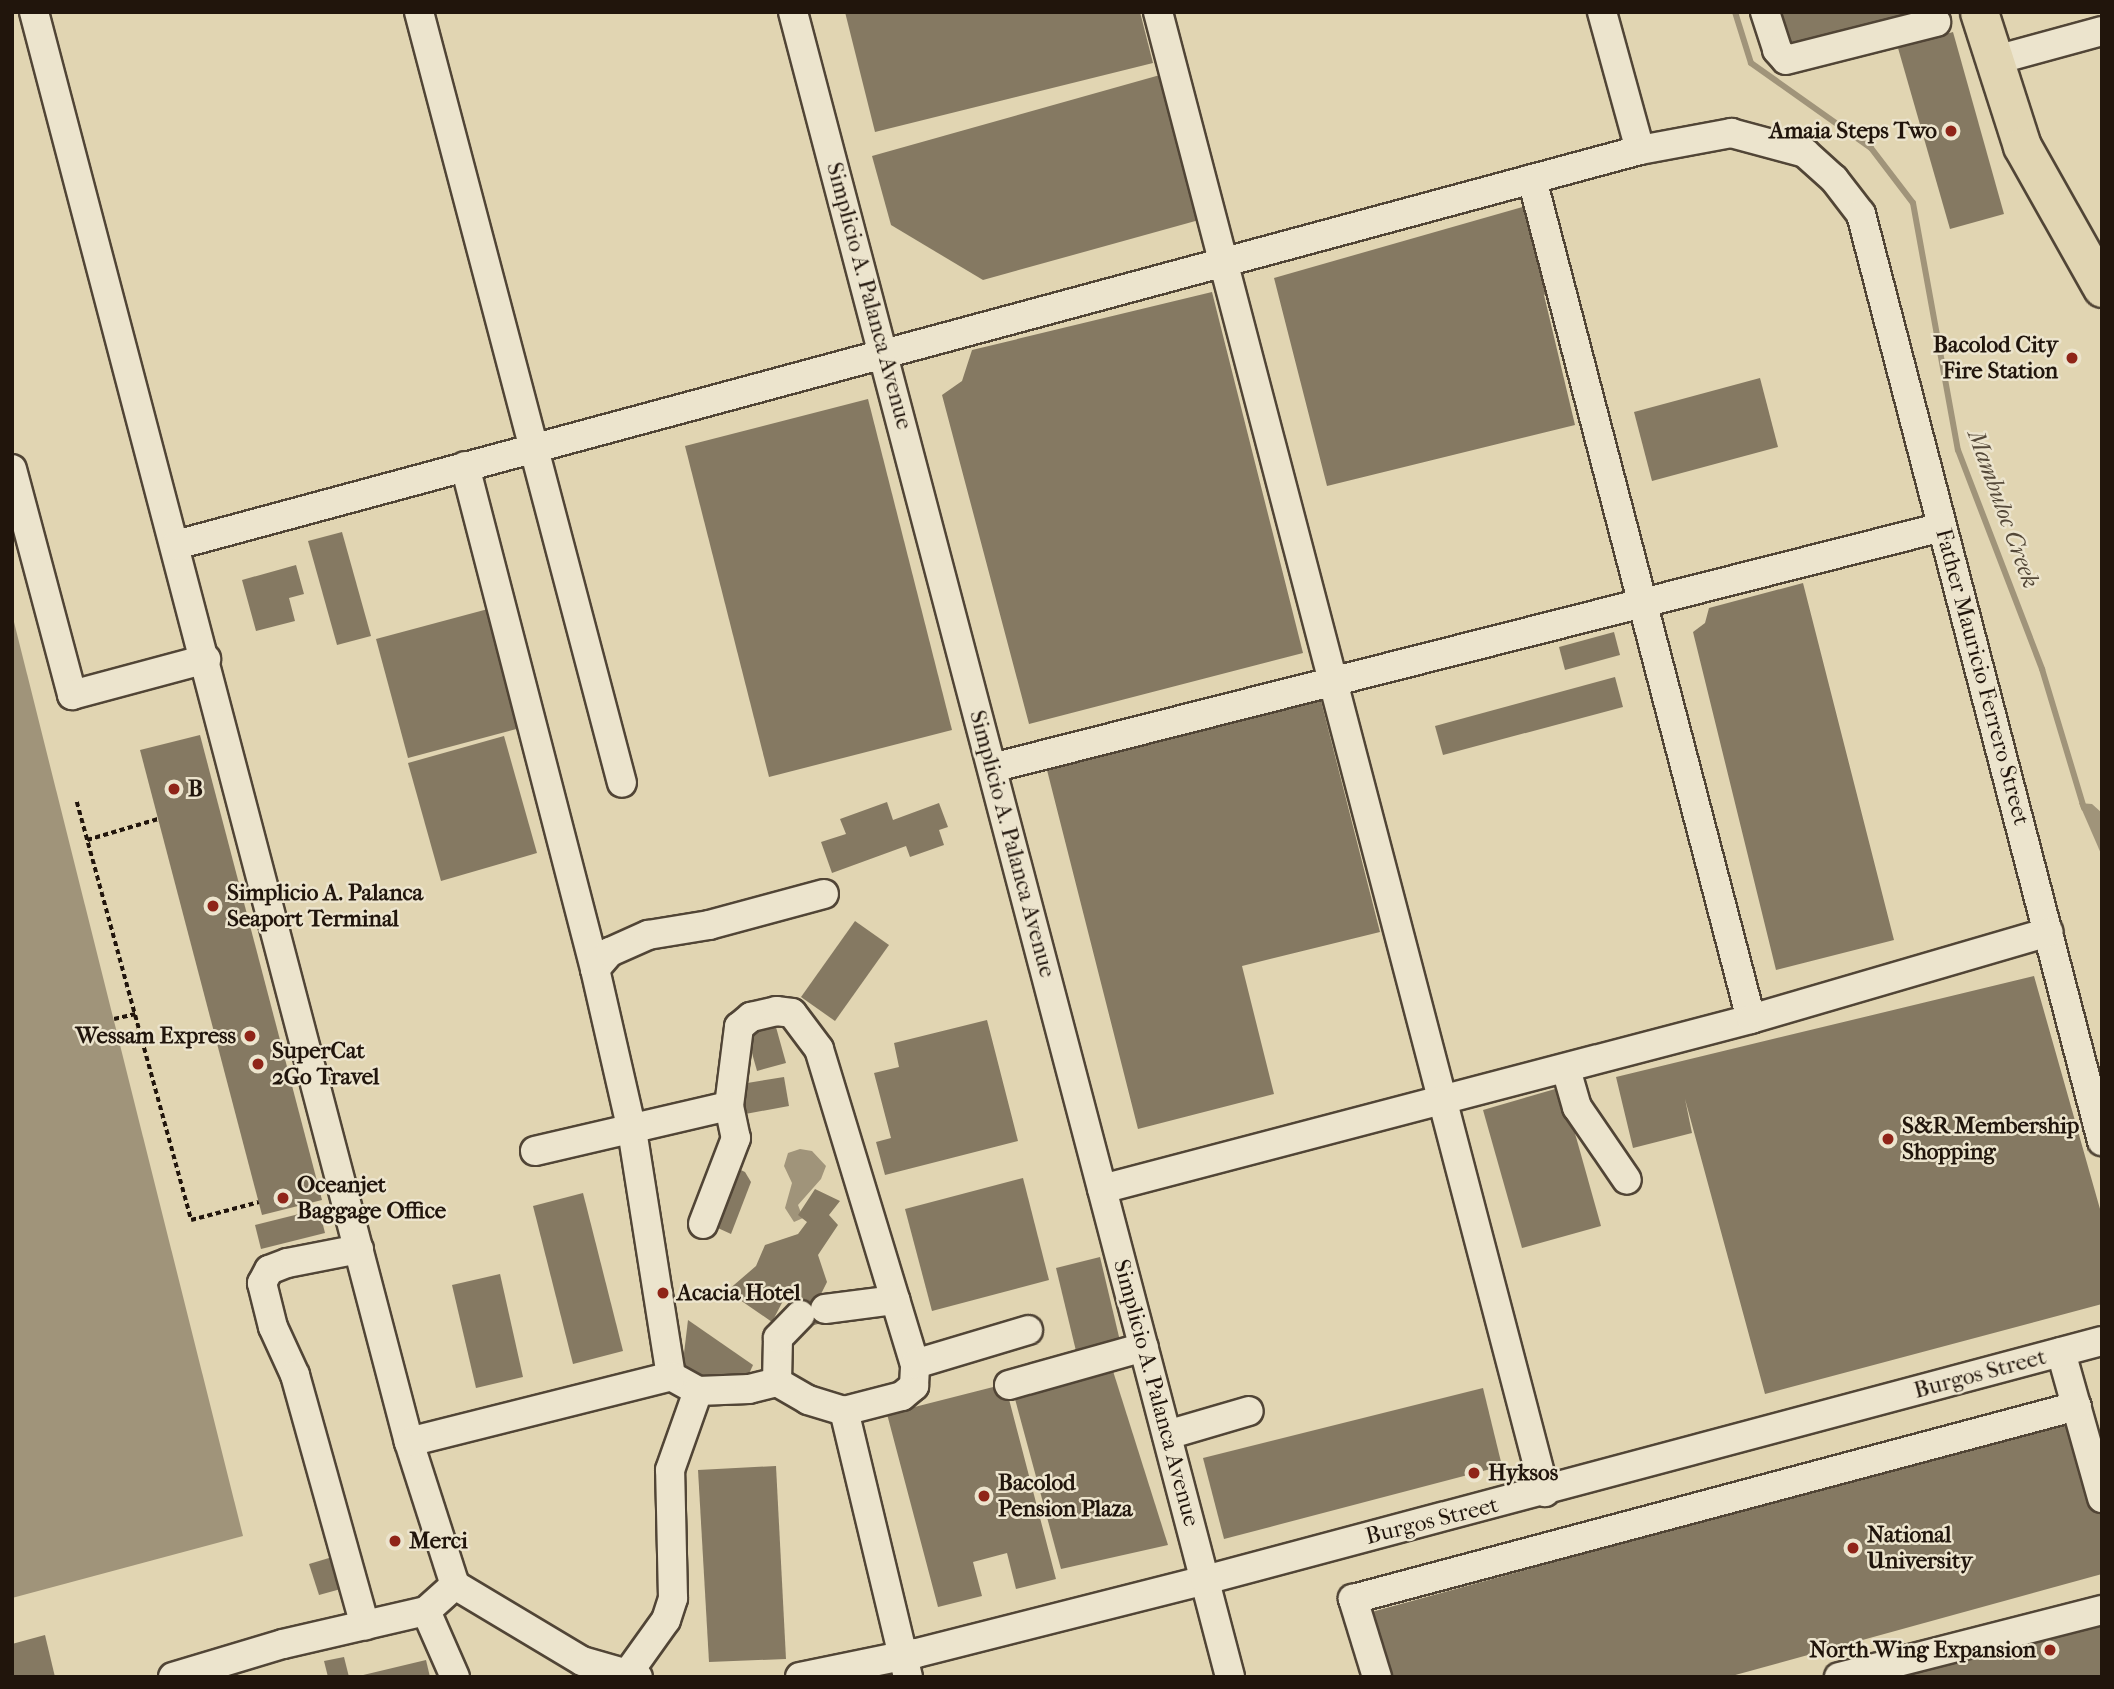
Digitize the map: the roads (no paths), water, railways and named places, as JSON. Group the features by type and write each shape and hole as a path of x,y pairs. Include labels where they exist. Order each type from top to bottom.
{"main road":[{"path":"1979,12 1992,61 2022,146 2102,288"}],"street":[{"path":"34,12 206,659 409,1442 455,1585 582,1661 633,1675 666,1620 673,1598 670,1470 698,1391"},
{"path":"419,12 536,447 622,783"},
{"name":"Simplicio A. Palanca Avenue","path":"793,12 1230,1677"},
{"path":"1158,12 1545,1492"},
{"path":"176,545 1224,265 1640,150 1602,12"},
{"path":"1765,12 1777,50 1786,60 1798,60 1936,22"},
{"path":"1992,61 2102,31"},
{"name":"Father Mauricio Ferrero Street","path":"1640,150 1731,133 1805,153 1834,179 1861,214 2102,1141"},
{"path":"1532,179 1751,1019"},
{"path":"465,466 595,969 632,1130 671,1376"},
{"path":"12,469 72,695 206,659"},
{"path":"992,768 1942,527"},
{"path":"595,969 610,952 648,935 709,925 824,894"},
{"path":"1102,1189 1445,1102 1751,1019 2049,932"},
{"path":"409,1442 671,1376 698,1391 749,1389 777,1382 808,1400 844,1411 902,1396 914,1386 915,1364 819,1049 792,1013 776,1011 745,1019 739,1027 729,1106 736,1138 703,1224"},
{"path":"1566,1069 1577,1107 1627,1180"},
{"path":"535,1151 729,1106"},
{"path":"359,1250 287,1263 269,1270 262,1283 273,1327 295,1375 365,1625"},
{"path":"777,1382 778,1338 812,1312 895,1300"},
{"path":"915,1364 1028,1330"},
{"name":"Burgos Street","path":"800,1677 905,1666 1205,1580 1545,1492 2102,1341"},
{"path":"1009,1385 1144,1347"},
{"path":"2061,1352 2102,1497"},
{"path":"1377,1677 1353,1599 2077,1406"},
{"path":"844,1411 905,1666"},
{"path":"1167,1435 1249,1411"},
{"path":"173,1677 426,1611 455,1585"},
{"path":"1839,1677 2102,1610"},
{"path":"426,1611 455,1677"}],"waterway":[{"name":"Mambuloc Creek","path":"1735,12 1751,63 1871,148 1913,203 1958,450 2042,669 2084,808"}],"place":[{"name":"Amaia Steps Two","path":"1951,131"},
{"name":"Bacolod City Fire Station","path":"2072,358"},
{"name":"B","path":"174,789"},
{"name":"Simplicio A. Palanca Seaport Terminal","path":"213,906"},
{"name":"Wessam Express","path":"250,1036"},
{"name":"SuperCat 2Go Travel","path":"258,1064"},
{"name":"S&R Membership Shopping","path":"1888,1139"},
{"name":"Oceanjet Baggage Office","path":"283,1198"},
{"name":"Acacia Hotel","path":"663,1293"},
{"name":"Hyksos","path":"1474,1473"},
{"name":"Bacolod Pension Plaza","path":"984,1496"},
{"name":"Merci","path":"395,1541"},
{"name":"National University","path":"1853,1548"},
{"name":"North Wing Expansion","path":"2050,1650"}]}
